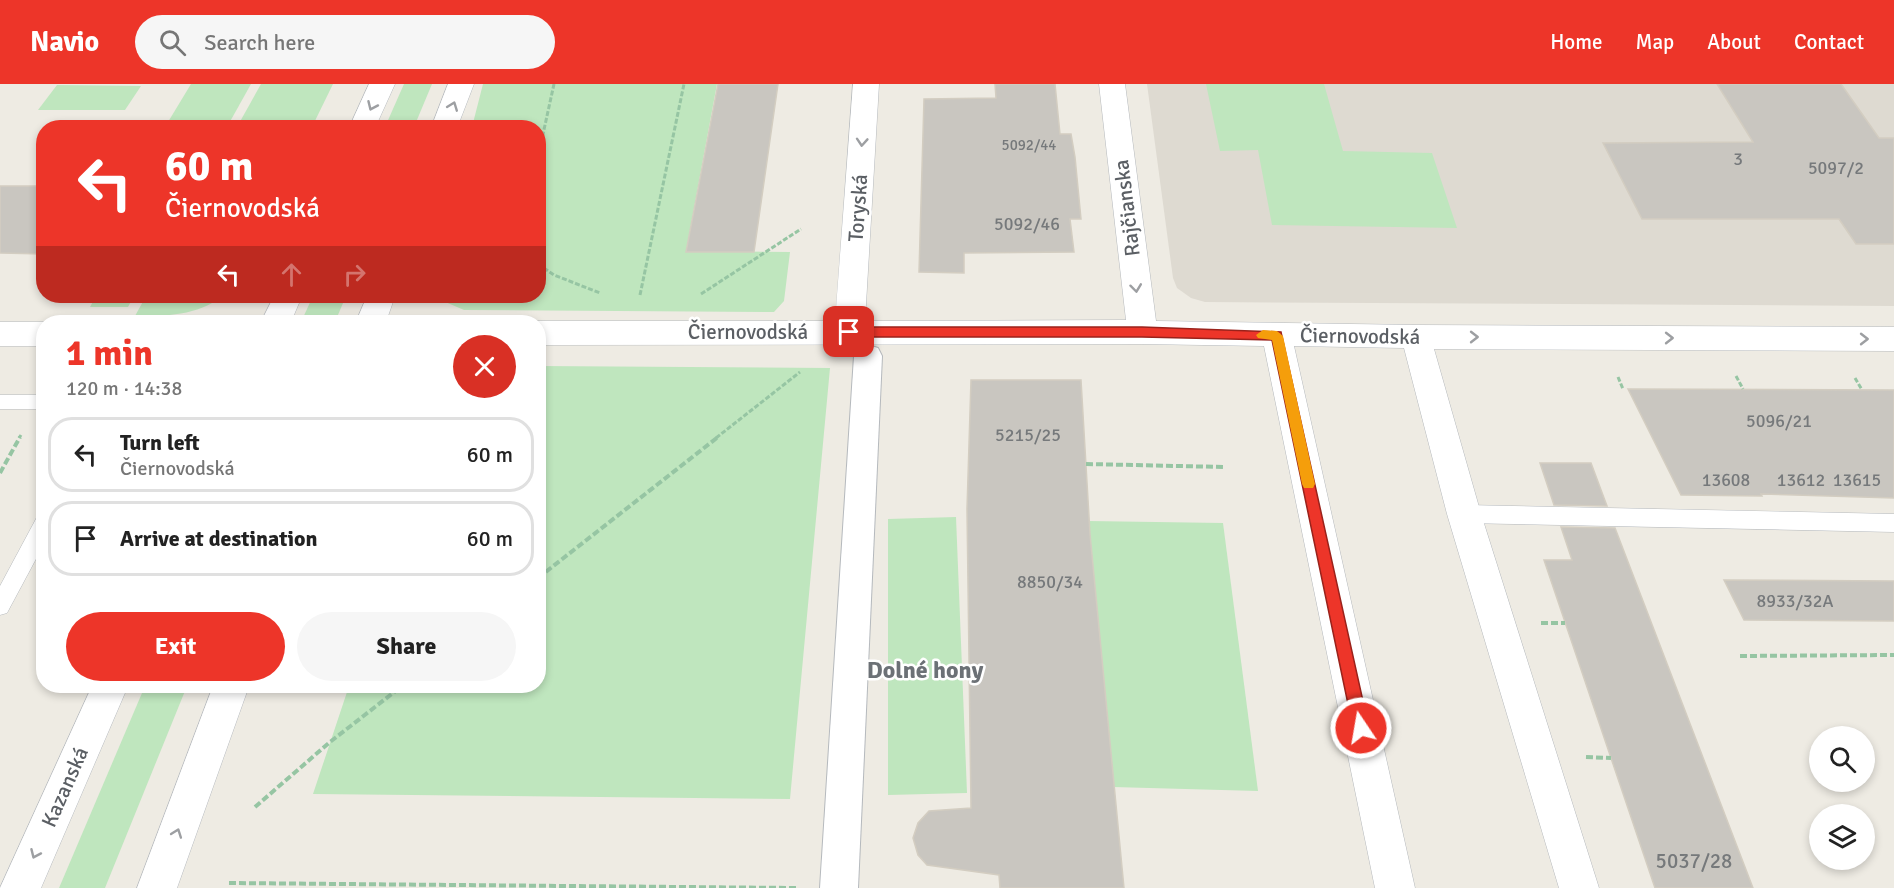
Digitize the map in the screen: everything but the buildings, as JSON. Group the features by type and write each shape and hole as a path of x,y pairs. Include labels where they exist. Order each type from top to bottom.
{"street":[{"path":"366,120 382,84"},
{"path":"447,120 461,84"},
{"name":"Toryská","path":"859,344 866,84"},
{"name":"Rajčianska","path":"1112,84 1142,332"},
{"name":"Čiernovodská","path":"546,333 859,344 1142,332 1277,336 1894,339"},
{"path":"0,334 36,334"},
{"path":"1277,336 1395,888"},
{"path":"1416,337 1464,514 1579,888"},
{"path":"839,888 859,344"},
{"name":"Kazanská","path":"20,888 107,693"},
{"path":"157,888 228,693"}],"lane":[{"path":"0,402 36,402"},
{"path":"1464,514 1894,523"},
{"path":"0,606 36,538"}],"path":[{"path":"546,121 554,84"},
{"path":"639,300 684,84"},
{"path":"699,296 801,229"},
{"path":"546,270 554,275 602,294"},
{"path":"546,572 805,368"},
{"path":"0,473 24,429"},
{"path":"1086,464 1224,467"},
{"path":"1532,623 1565,623"},
{"path":"1740,656 1894,655"},
{"path":"255,807 330,742 393,693"},
{"path":"1582,757 1611,758"},
{"path":"229,883 360,886 800,888"}],"shaded area":[{"path":"1147,84 1894,84 1894,306 1205,302 1191,298 1177,288 1173,278"}],"green space":[{"path":"191,84 251,84 231,120 169,120"},
{"path":"261,84 333,84 315,120 241,120"},
{"path":"404,84 432,84 417,120 388,120"},
{"path":"483,84 717,84 686,251 790,252 784,301 774,312 464,310 448,303 546,303 546,120 474,120"},
{"path":"1206,84 1324,84 1343,151 1432,153 1457,228 1272,225 1258,150 1220,151"},
{"path":"57,85 141,86 125,110 38,110"},
{"path":"92,303 130,303 128,307 90,307"},
{"path":"142,303 213,303 181,314 136,315"},
{"path":"310,303 343,303 338,315 304,315"},
{"path":"546,366 830,368 790,799 313,794 347,693 546,693"},
{"path":"956,517 967,793 888,795 888,519"},
{"path":"1088,521 1223,523 1258,791 1113,787"},
{"path":"142,693 184,693 105,888 59,888"}],"slow traffic":[{"path":"1263,335 1277,336 1308,484"}],"district":[{"name":"Dolné hony","path":"925,670"}],"route":[{"path":"849,332 1142,332 1277,336 1361,728"}]}
